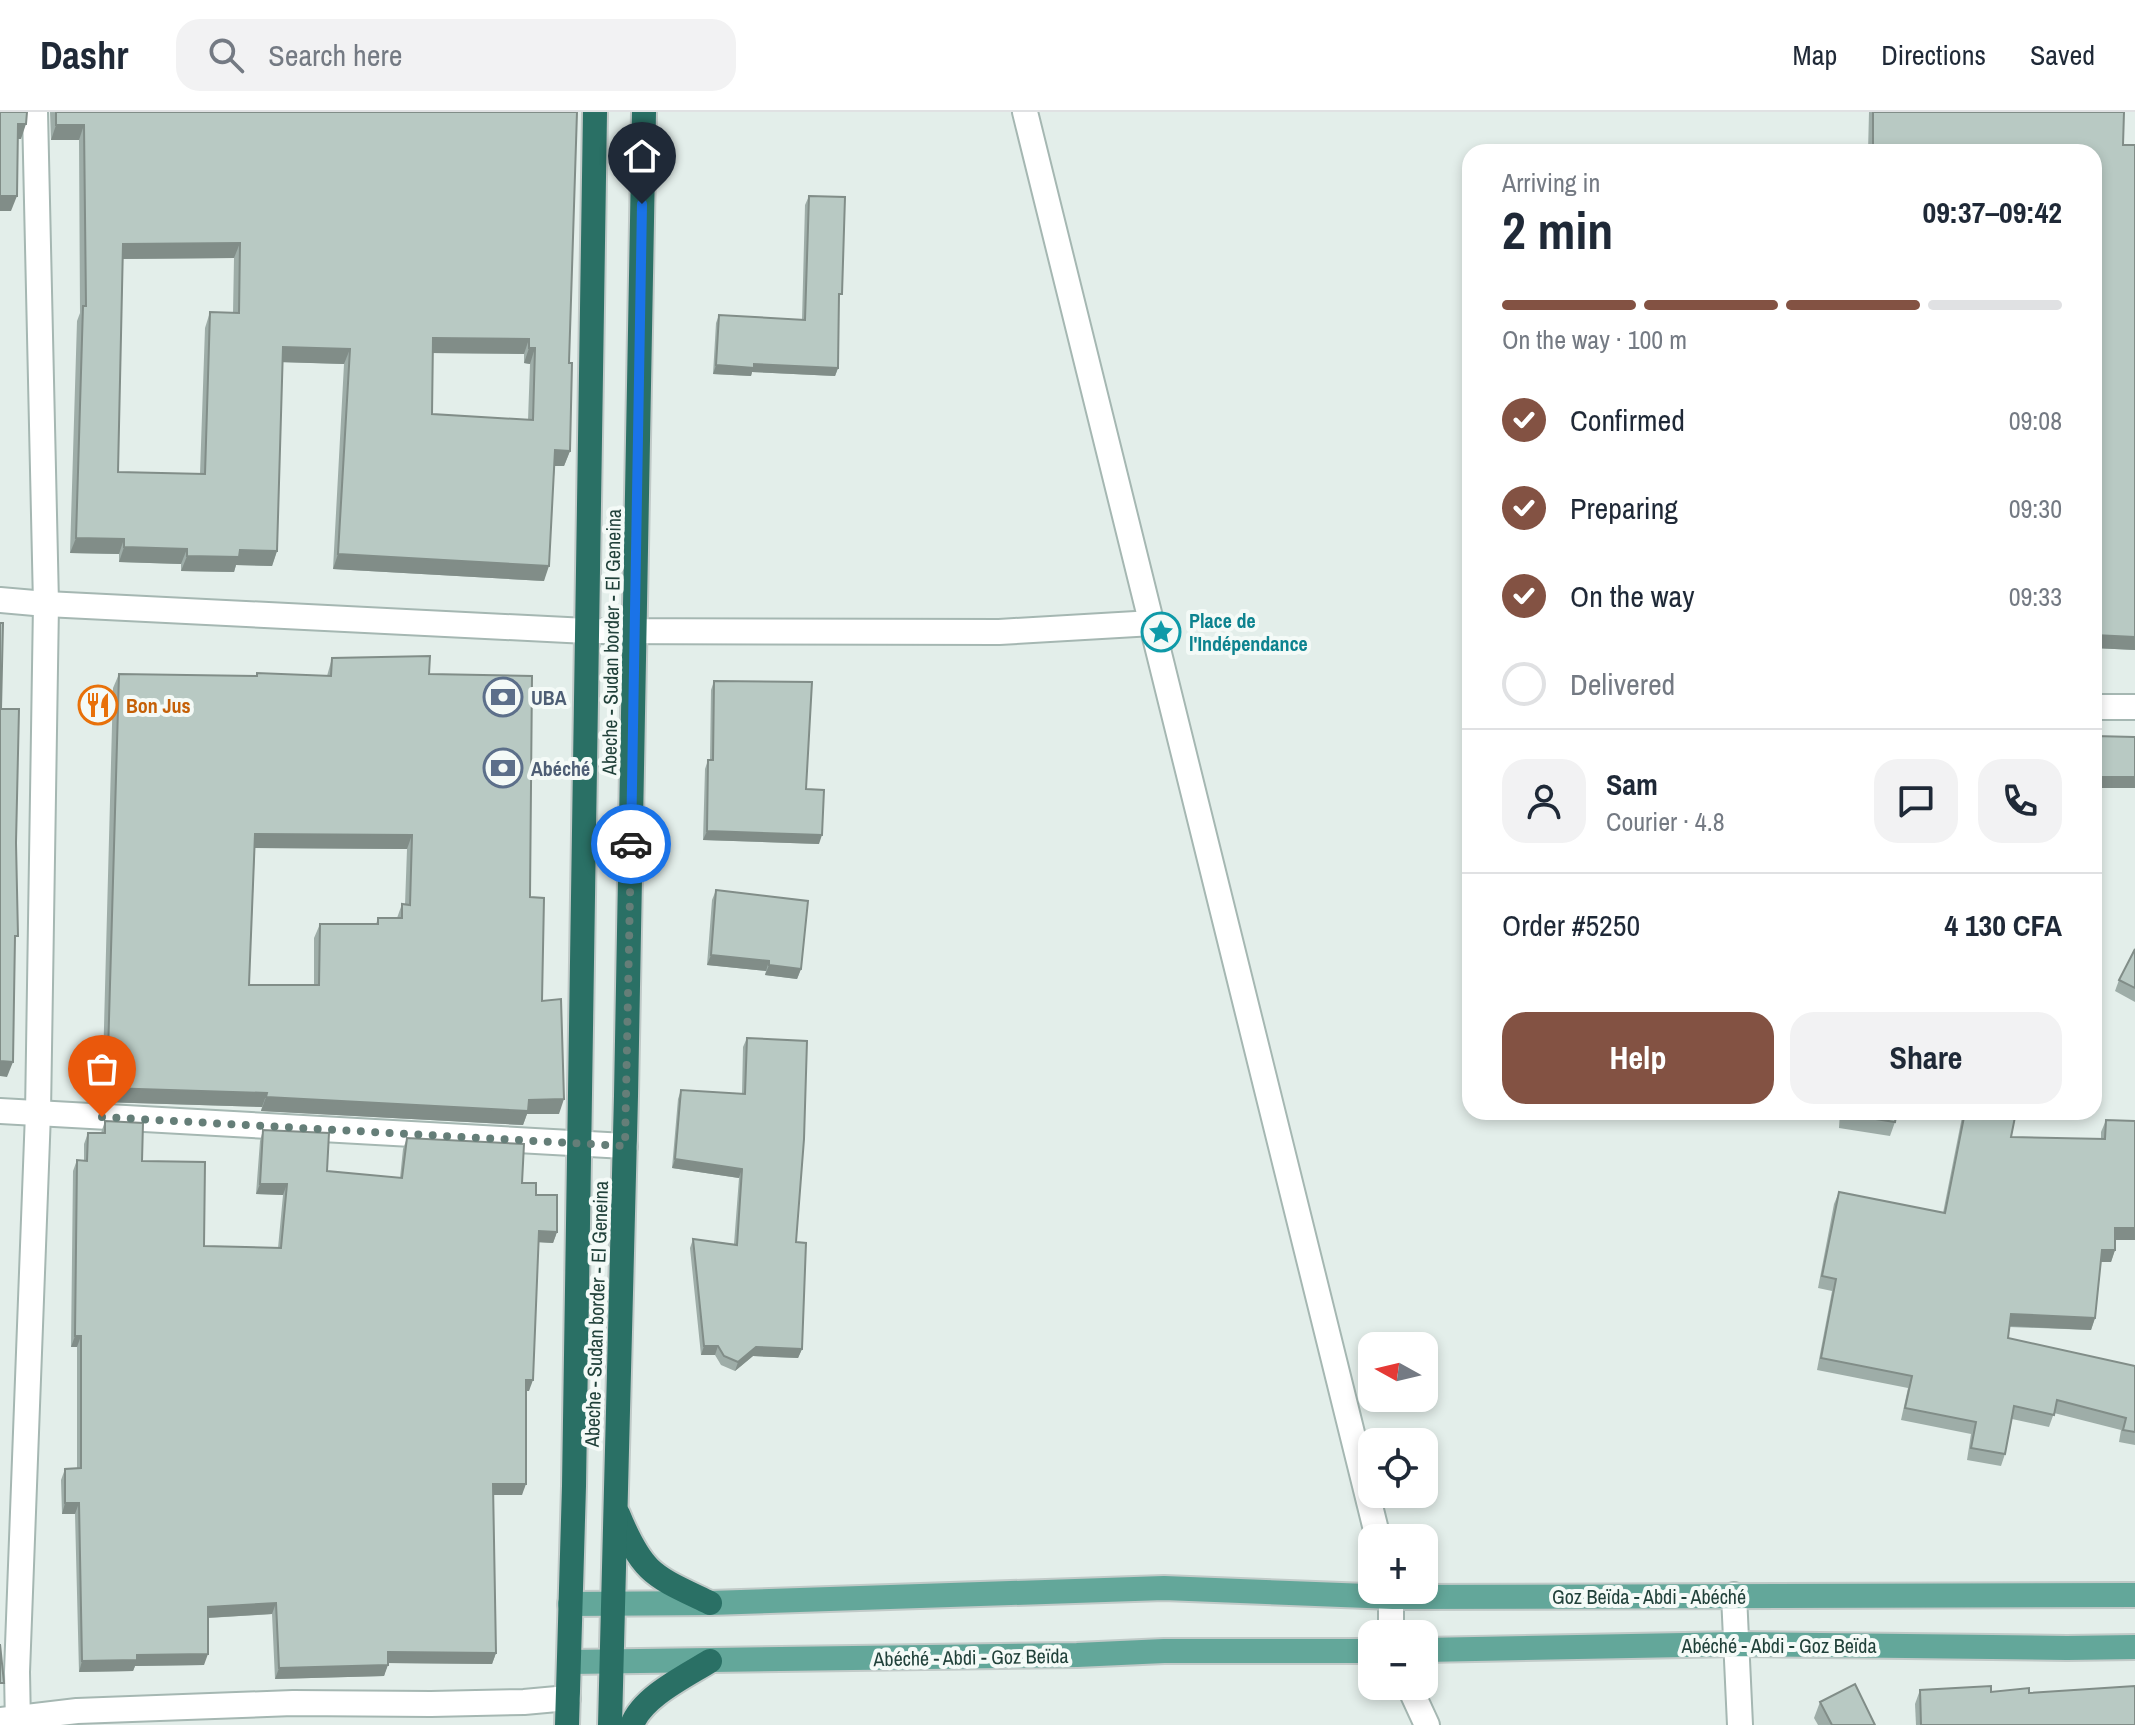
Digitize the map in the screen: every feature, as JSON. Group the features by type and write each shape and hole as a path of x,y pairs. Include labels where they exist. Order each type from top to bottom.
{"highway":[{"name":"Abeche - Sudan border - El Geneina","path":"567,1725 595,112"},
{"name":"Abeche - Sudan border - El Geneina","path":"610,1725 625,1146 644,112"},
{"path":"614,1505 639,1559 658,1578 710,1603"},
{"path":"632,1725 662,1690 710,1661"}],"main road":[{"name":"Goz Beïda - Abdi - Abéché","path":"570,1604 710,1603 1164,1588 1358,1592"},
{"name":"Goz Beïda - Abdi - Abéché","path":"1438,1593 2135,1595"},
{"name":"Abéché - Abdi - Goz Beïda","path":"1438,1650 1738,1644 2135,1647"},
{"name":"Abéché - Abdi - Goz Beïda","path":"570,1662 1164,1651 1358,1651"}],"street":[{"path":"35,112 46,604 38,1113 17,1672 12,1721 77,1711 293,1703 524,1702 568,1698"},
{"path":"1025,112 1375,1524"},
{"path":"0,600 587,631 999,632 1153,623"},
{"path":"2102,707 2135,707"},
{"path":"0,1111 625,1146"},
{"path":"1734,1595 1740,1725"},
{"path":"1415,1700 1427,1725"}],"building":[{"path":"0,112 27,112 26,124 18,124 17,196 0,196"},
{"path":"56,112 577,112 569,363 572,363 570,451 555,450 549,566 338,554 350,349 283,347 277,551 240,550 239,557 187,556 187,549 124,547 124,539 76,538 83,306 86,306 84,125 56,125","holes":["240,243 239,313 210,312 205,474 118,472 123,244","433,338 529,339 529,348 535,348 533,420 432,414"]},
{"path":"1873,112 2124,112 2123,145 2135,145 2135,637 2102,635 2102,144 1873,144"},
{"path":"809,196 845,197 838,368 716,365 719,315 805,320"},
{"path":"0,623 3,623 1,709 19,709 16,843 18,936 15,936 13,1062 0,1061"},
{"path":"430,656 429,674 532,676 530,897 544,898 542,1001 561,999 564,1099 529,1100 528,1111 266,1097 267,1093 107,1088 119,674 331,676 332,658","holes":["255,834 412,835 410,905 402,904 402,918 378,918 378,924 320,924 319,985 249,985"]},
{"path":"714,681 812,682 806,789 824,790 822,835 707,831 708,760 713,760"},
{"path":"2102,736 2135,737 2135,777 2102,777"},
{"path":"716,890 808,901 801,969 769,965 769,961 711,955"},
{"path":"2135,949 2135,988 2119,980"},
{"path":"747,1038 807,1041 796,1242 806,1243 802,1349 756,1347 738,1362 724,1356 718,1346 704,1346 693,1239 737,1245 742,1169 675,1159 681,1090 745,1094"},
{"path":"1963,1120 2014,1120 2011,1137 2105,1139 2106,1120 2135,1121 2135,1228 2115,1228 2115,1250 2102,1250 2095,1318 2011,1314 2008,1338 2135,1366 2135,1432 2123,1430 2126,1418 2057,1400 2054,1415 2014,1406 2005,1454 1971,1448 1976,1422 1905,1408 1912,1376 1821,1358 1836,1279 1822,1276 1839,1192 1945,1213"},
{"path":"105,1121 143,1123 142,1161 205,1162 204,1246 281,1248 287,1184 260,1184 263,1130 329,1133 327,1171 402,1178 407,1138 524,1144 522,1183 536,1183 536,1195 557,1195 557,1232 539,1231 533,1380 526,1380 526,1484 493,1484 496,1653 388,1652 388,1665 279,1668 276,1603 208,1607 208,1654 137,1655 137,1660 82,1661 79,1503 65,1503 65,1469 81,1468 81,1336 75,1336 77,1160 87,1161 88,1133 105,1133"},
{"path":"0,1644 4,1683 0,1683"},
{"path":"1855,1684 1875,1725 1832,1725 1820,1702"},
{"path":"1991,1686 1991,1692 2029,1688 2029,1693 2135,1686 2135,1725 1921,1725 1920,1690"}],"way so far":[{"path":"102,1117 625,1146 631,844"}],"place":[{"name":"Place de l'Indépendance","path":"1161,632"},
{"name":"UBA","path":"503,697"},
{"name":"Bon Jus","path":"98,705"},
{"name":"Abéché","path":"503,768"}],"route":[{"path":"631,844 642,204"}]}
